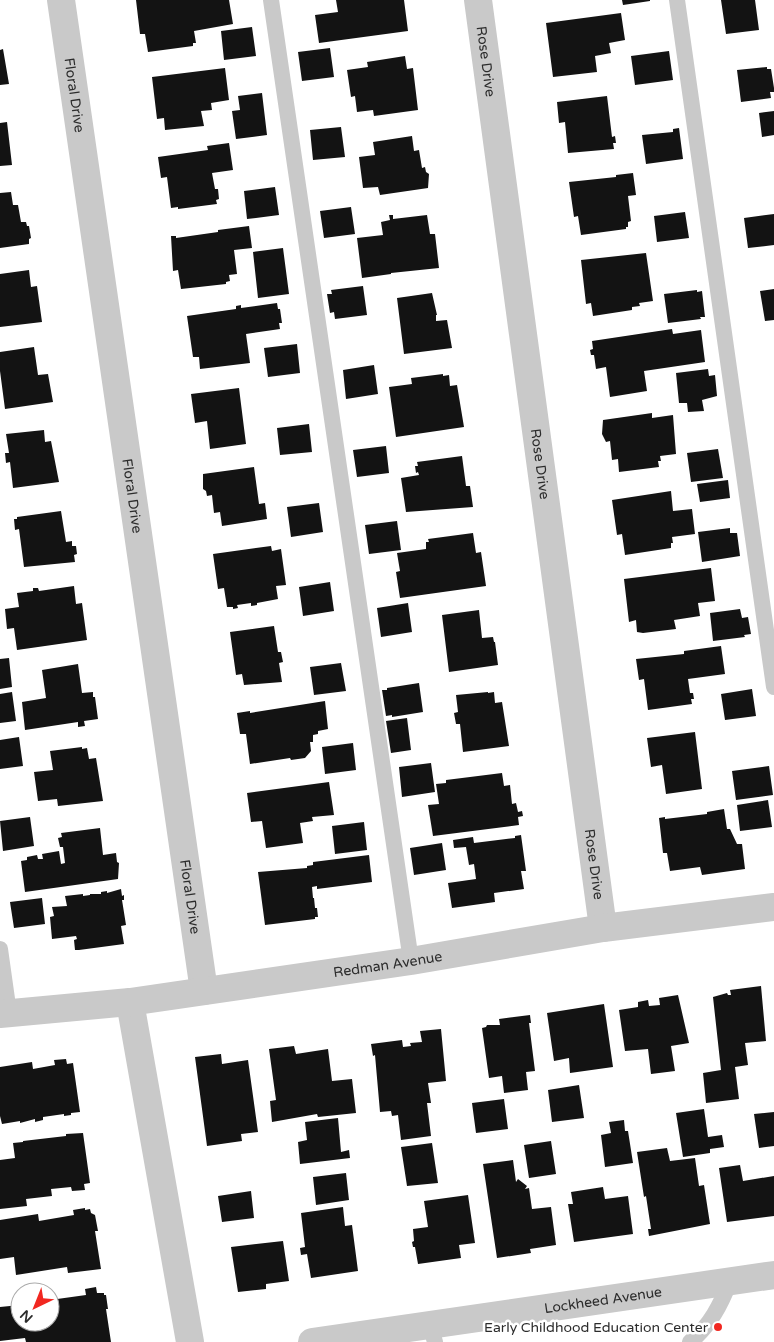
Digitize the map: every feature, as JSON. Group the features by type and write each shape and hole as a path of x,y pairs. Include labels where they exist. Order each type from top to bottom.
{"street":[{"name":"Floral Drive","path":"61,0 204,991"},
{"name":"Rose Drive","path":"478,0 603,928"},
{"name":"Redman Avenue","path":"5,1014 130,1002 411,962 603,928 774,906"},
{"path":"130,1002 190,1342"},
{"name":"Lockheed Avenue","path":"312,1342 433,1333 774,1275"}],"lane":[{"path":"271,0 411,962"},
{"path":"677,0 774,687"},
{"path":"0,949 5,1014"},
{"path":"690,1342 709,1323 722,1302 730,1281"}],"building":[{"path":"136,0 229,0 233,24 194,31 196,43 193,43 193,46 148,52 145,34 140,34"},
{"path":"336,0 404,0 408,31 319,43 315,15 338,12"},
{"path":"622,0 650,0 650,1 623,5"},
{"path":"721,0 755,0 759,30 726,34"},
{"path":"621,13 625,40 609,43 611,53 595,56 597,72 553,77 546,23"},
{"path":"252,27 256,56 224,60 221,31"},
{"path":"330,48 334,77 302,81 298,52"},
{"path":"3,49 9,84 0,85 0,50"},
{"path":"669,51 673,80 635,85 631,56"},
{"path":"405,56 407,69 413,68 418,110 374,116 373,110 357,112 355,96 351,97 347,70 368,67 367,62"},
{"path":"767,67 767,69 771,69 774,88 774,92 770,92 771,98 741,102 737,70"},
{"path":"225,68 229,100 211,103 212,110 201,111 204,126 165,130 164,118 157,119 152,77"},
{"path":"262,93 267,135 236,139 232,111 240,110 238,96"},
{"path":"607,96 612,137 615,136 616,143 613,143 614,149 568,153 565,122 559,123 557,102"},
{"path":"774,111 774,135 762,137 759,113"},
{"path":"7,122 12,165 0,166 0,123"},
{"path":"341,127 345,157 313,160 310,130"},
{"path":"679,128 683,159 646,164 642,135 673,132 673,129"},
{"path":"412,136 414,151 419,150 422,168 425,167 426,172 429,174 428,188 380,195 378,187 363,188 359,157 375,155 373,142"},
{"path":"229,143 233,170 212,173 215,189 218,189 219,199 216,200 217,204 178,209 178,207 171,208 167,177 161,178 158,157 208,150 207,146"},
{"path":"633,173 636,195 628,196 631,221 628,222 628,227 626,229 581,235 578,216 574,217 569,182 616,177 616,175"},
{"path":"275,187 279,215 247,219 244,191"},
{"path":"11,192 13,205 18,205 21,222 26,222 27,226 29,226 31,238 29,239 29,244 0,248 0,193"},
{"path":"351,207 355,234 324,238 320,211"},
{"path":"685,212 689,238 657,242 654,216"},
{"path":"774,214 774,245 748,248 744,218"},
{"path":"389,215 393,215 393,219 427,215 430,234 435,234 439,268 362,278 357,238 383,235 381,222 390,220"},
{"path":"249,226 252,248 234,250 237,274 229,275 230,281 226,282 226,284 181,289 178,270 173,271 171,236 176,236 176,238"},
{"path":"283,248 289,294 258,298 253,252"},
{"path":"646,253 653,301 639,303 640,306 632,307 632,310 593,316 591,303 586,304 581,260"},
{"path":"29,270 31,287 37,286 42,322 0,327 0,274"},
{"path":"363,286 367,315 335,319 334,312 330,313 327,294 332,294 331,290"},
{"path":"774,289 774,320 765,321 760,291"},
{"path":"697,290 697,292 702,291 705,317 668,323 664,294"},
{"path":"432,293 437,315 436,321 447,320 452,348 404,354 397,298"},
{"path":"277,303 282,323 279,323 280,329 246,334 250,363 200,369 199,357 193,357 187,316 236,309 236,306 241,305 241,308"},
{"path":"672,329 673,334 701,330 705,362 644,371 647,391 610,397 606,367 596,369 594,355 591,355 590,350 593,349 592,341"},
{"path":"297,344 300,373 268,377 264,348"},
{"path":"34,347 38,375 48,374 53,402 5,409 0,371 0,352"},
{"path":"374,365 378,394 346,399 343,370"},
{"path":"708,369 709,376 715,375 717,396 702,400 704,411 688,412 687,403 679,403 676,373"},
{"path":"443,374 443,376 449,375 450,386 457,385 464,427 396,437 389,387 412,384 411,378"},
{"path":"239,388 246,444 210,449 207,421 195,423 191,394"},
{"path":"652,413 652,418 673,415 676,454 660,456 661,461 658,461 659,467 619,472 618,459 612,460 610,441 606,442 602,434 603,420"},
{"path":"309,424 312,452 280,455 277,428"},
{"path":"44,430 45,442 51,441 59,482 13,488 10,462 6,463 5,453 9,453 6,434"},
{"path":"386,446 389,473 357,477 353,450"},
{"path":"718,449 723,478 691,482 687,453"},
{"path":"462,456 466,486 470,486 473,507 406,512 401,478 419,475 418,472 416,473 415,466 418,466 417,462"},
{"path":"254,467 259,504 265,503 267,519 222,526 220,512 214,513 212,495 207,496 206,491 203,489 203,474"},
{"path":"728,480 730,498 700,502 697,484"},
{"path":"671,491 673,511 692,509 695,534 672,537 673,543 671,543 671,548 625,555 622,534 617,535 612,500"},
{"path":"319,503 323,532 291,537 287,507"},
{"path":"61,511 66,542 72,541 72,546 76,546 75,562 24,567 19,529 15,530 14,519"},
{"path":"397,521 401,550 369,554 365,525"},
{"path":"730,528 730,533 737,533 740,556 702,562 698,532"},
{"path":"473,533 476,553 481,552 486,586 400,598 396,572 400,571 397,553 426,549 426,542 429,542 428,539"},
{"path":"271,546 272,551 281,549 286,585 276,586 278,599 251,606 251,603 237,605 238,608 233,609 233,607 227,607 224,588 218,589 213,554"},
{"path":"711,568 715,601 698,603 700,616 674,620 676,629 643,633 637,632 636,620 629,622 624,579"},
{"path":"330,582 334,611 303,616 299,587"},
{"path":"74,586 76,604 82,603 87,640 17,650 14,628 7,629 5,609 19,607 17,593 33,591 33,588 38,588 39,591"},
{"path":"408,603 412,632 381,637 377,608"},
{"path":"740,609 742,618 748,617 751,634 744,635 745,637 713,641 710,613"},
{"path":"479,610 482,638 493,637 498,665 449,672 442,615"},
{"path":"274,626 278,652 281,652 283,662 279,663 282,682 244,685 242,674 236,675 230,632"},
{"path":"721,646 725,674 688,679 690,693 693,693 694,699 691,699 692,704 648,710 644,679 639,680 636,659 684,654 684,651"},
{"path":"9,658 12,687 0,689 0,659"},
{"path":"341,663 346,691 314,695 310,667"},
{"path":"78,664 82,693 93,692 98,719 84,721 85,726 78,727 78,722 25,730 22,702 46,698 42,670"},
{"path":"419,683 423,712 392,717 392,715 386,716 382,690"},
{"path":"752,689 756,716 725,720 721,694"},
{"path":"12,692 16,721 0,723 0,694"},
{"path":"494,692 495,703 502,702 509,746 463,752 460,724 456,724 454,713 458,712 456,695"},
{"path":"325,701 328,729 318,731 318,734 313,735 313,742 310,742 311,751 305,758 291,760 290,758 250,764 246,734 240,734 237,713 250,711 250,713"},
{"path":"407,718 411,750 391,753 386,721"},
{"path":"695,732 702,789 666,794 662,765 651,767 647,738"},
{"path":"19,737 23,766 0,769 0,740"},
{"path":"353,743 356,770 325,774 322,747"},
{"path":"82,747 82,749 87,748 89,759 96,758 103,801 58,806 57,799 38,801 34,772 53,770 50,751"},
{"path":"431,763 435,792 402,797 399,767"},
{"path":"769,766 773,795 736,800 732,771"},
{"path":"502,773 504,786 510,785 512,804 516,803 518,812 522,811 523,816 518,817 519,825 433,836 428,805 439,804 436,784 446,783 446,780"},
{"path":"329,782 334,815 312,817 313,821 300,823 303,843 266,848 262,821 251,822 247,793"},
{"path":"768,800 772,827 740,831 737,805"},
{"path":"724,809 727,829 730,829 737,844 742,844 745,869 702,875 700,867 670,871 667,853 663,853 659,818 707,814 707,812"},
{"path":"30,817 34,846 3,851 0,821"},
{"path":"364,822 367,850 335,854 332,826"},
{"path":"100,828 103,855 116,853 117,862 119,863 118,879 25,892 21,861 27,860 27,857 37,855 38,859 43,859 42,854 59,851 61,864 65,863 63,847 60,847 58,838 62,837 61,833"},
{"path":"521,835 526,871 521,871 524,889 494,893 495,902 452,908 448,883 476,879 474,864 469,865 466,847 454,848 453,840 473,837 474,843 515,838 515,836"},
{"path":"442,843 446,870 414,875 410,848"},
{"path":"369,855 372,882 317,889 317,886 312,887 318,917 315,917 315,919 265,925 258,872 307,868 307,866 313,865 313,862"},
{"path":"121,889 122,896 124,895 124,900 122,900 126,925 121,926 124,944 75,950 74,940 77,939 76,936 52,939 50,917 54,916 52,907 67,906 65,896 101,894 101,892 107,891 107,893"},
{"path":"42,898 45,924 14,928 10,902"},
{"path":"761,986 766,1041 745,1043 748,1065 735,1067 739,1099 706,1103 703,1073 721,1070 713,997 727,993 731,995 730,990"},
{"path":"678,995 689,1043 671,1046 675,1071 651,1074 648,1049 625,1051 619,1010 638,1007 638,1002 648,1000 649,1006 660,1005 659,998"},
{"path":"604,1004 613,1067 570,1073 569,1058 554,1061 547,1013"},
{"path":"530,1015 531,1023 529,1023 535,1071 526,1072 528,1090 504,1093 502,1076 489,1078 482,1028 487,1025 500,1025 499,1019"},
{"path":"441,1029 446,1081 428,1083 431,1103 427,1103 431,1136 401,1140 398,1115 392,1116 391,1111 380,1112 375,1055 373,1056 371,1044 402,1040 403,1047 411,1046 410,1043 422,1042 420,1031"},
{"path":"294,1046 296,1054 328,1049 332,1081 352,1079 356,1113 318,1117 317,1114 272,1122 270,1101 276,1100 269,1049"},
{"path":"221,1054 222,1064 248,1060 258,1132 241,1134 242,1141 207,1146 195,1057"},
{"path":"66,1059 67,1064 73,1063 80,1112 64,1116 64,1114 43,1117 43,1120 35,1122 35,1119 20,1123 20,1121 2,1124 0,1116 0,1067 32,1062 33,1069 55,1065 54,1060"},
{"path":"579,1085 584,1118 552,1122 548,1090"},
{"path":"504,1099 508,1129 476,1133 472,1103"},
{"path":"704,1109 708,1137 722,1135 724,1147 710,1149 710,1153 683,1157 676,1113"},
{"path":"774,1112 774,1146 759,1148 754,1114"},
{"path":"338,1118 341,1152 349,1150 350,1158 300,1164 298,1142 307,1140 305,1122"},
{"path":"624,1120 625,1131 628,1131 633,1163 605,1167 601,1135 611,1133 609,1122"},
{"path":"83,1133 90,1183 84,1184 85,1190 72,1191 71,1187 51,1189 52,1196 26,1199 27,1206 0,1209 0,1160 15,1158 13,1143"},
{"path":"551,1141 556,1174 529,1178 524,1145"},
{"path":"432,1143 438,1183 407,1186 401,1147"},
{"path":"667,1148 670,1161 695,1158 699,1186 704,1185 710,1224 649,1236 648,1229 651,1229 637,1152"},
{"path":"513,1160 516,1182 518,1179 527,1186 525,1189 529,1188 532,1209 551,1207 556,1245 530,1249 531,1253 497,1258 483,1164"},
{"path":"740,1165 743,1181 774,1176 774,1216 727,1222 719,1168"},
{"path":"346,1173 349,1200 316,1205 313,1177"},
{"path":"603,1187 605,1199 628,1196 633,1234 574,1242 568,1204 573,1204 571,1192"},
{"path":"251,1191 254,1218 222,1222 218,1196"},
{"path":"468,1195 475,1243 459,1245 461,1258 418,1264 415,1247 413,1247 412,1242 414,1241 413,1229 428,1227 424,1201"},
{"path":"343,1207 345,1226 352,1225 358,1271 311,1278 307,1254 301,1255 300,1248 305,1247 301,1213"},
{"path":"85,1208 85,1210 90,1209 91,1213 95,1215 98,1231 95,1231 101,1269 68,1273 67,1267 16,1275 14,1257 0,1259 0,1220 38,1214 39,1221 74,1215 73,1210"},
{"path":"283,1241 289,1281 266,1284 266,1289 238,1292 231,1247"},
{"path":"96,1287 97,1293 104,1293 106,1295 111,1342 26,1342 25,1338 0,1341 0,1307 10,1306 10,1332 60,1332 60,1299 86,1295 85,1289"}],"place":[{"name":"Early Childhood Education Center","path":"718,1327"}]}
